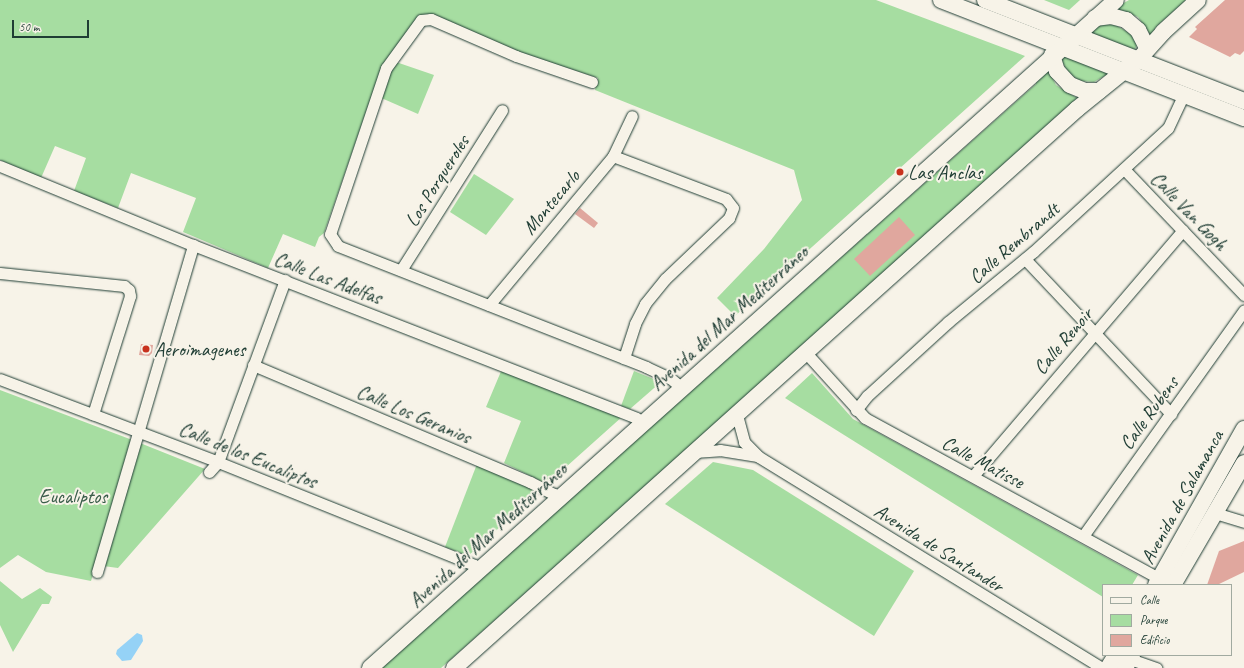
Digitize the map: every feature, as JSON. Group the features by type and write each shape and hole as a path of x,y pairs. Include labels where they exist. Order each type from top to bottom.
{"street":[{"path":"941,0 1057,51 1124,71 1184,93 1244,118"},
{"path":"985,0 1075,35 1143,54 1244,101"},
{"name":"Avenida del Mar Mediterráneo","path":"370,668 1057,51 1116,0"},
{"path":"454,668 694,452 807,354 1099,91 1143,54 1198,0"},
{"path":"1095,18 1111,16 1126,20 1138,30 1143,54"},
{"path":"592,82 516,56 431,19 419,22 386,68 330,234 338,246 624,358 670,378 682,388"},
{"path":"1057,51 1057,71 1070,85 1085,91 1099,91"},
{"name":"Calle Rembrandt","path":"856,410 868,396 948,322 1025,259 1168,128 1174,120 1184,93"},
{"name":"Los Porqueroles","path":"401,270 502,110"},
{"name":"Montecarlo","path":"489,305 613,156 632,116"},
{"path":"613,156 726,199 733,208 730,218 665,279 645,304 635,324 624,358"},
{"name":"Calle Las Adelfas","path":"0,166 193,245 636,418 642,424"},
{"name":"Calle Van Gogh","path":"1124,169 1244,295"},
{"name":"Calle Renoir","path":"973,476 1094,332 1183,230"},
{"path":"97,572 193,245"},
{"path":"1025,259 1170,414"},
{"path":"0,273 124,286 129,290 130,296 93,414"},
{"path":"209,472 218,462 285,280"},
{"name":"Calle Rubens","path":"1083,536 1244,310"},
{"name":"Calle Matisse","path":"807,354 856,410 865,418 1083,536 1163,583"},
{"name":"Calle Los Geranios","path":"253,365 530,482 554,494 558,500"},
{"name":"Calle de los Eucaliptos","path":"0,380 218,462 474,565 479,570"},
{"name":"Avenida de Santander","path":"737,415 744,442 758,457 1102,668"},
{"name":"Avenida de Salamanca","path":"1163,583 1244,429"},
{"name":"Avenida de Santander","path":"694,452 720,450 758,457"},
{"name":"Avenida de Salamanca","path":"1163,583 1216,514 1244,463"},
{"path":"1216,514 1244,522"},
{"path":"1108,668 1126,659 1156,668"}],"green space":[{"path":"0,0 876,0 1025,56 735,316 717,298 764,249 802,200 794,170 595,90 598,78 510,50 429,14 382,66 324,233 319,237 315,247 283,234 268,268 183,232 196,198 131,173 118,208 74,191 86,158 55,146 41,178 0,160"},
{"path":"1044,0 1080,0 1069,10"},
{"path":"1129,0 1186,0 1155,28 1155,32 1151,36 1138,17 1115,8"},
{"path":"1114,24 1131,34 1137,45 1135,49 1131,51 1091,36 1091,30 1101,25"},
{"path":"1064,55 1108,72 1108,74 1094,82 1080,81 1068,73 1062,61"},
{"path":"396,62 434,75 418,114 379,97 387,77"},
{"path":"1048,70 1056,85 1077,98 753,391 441,668 380,668 1036,84 1036,79"},
{"path":"474,174 514,199 486,235 450,212"},
{"path":"502,369 623,416 547,484 504,463 521,421 486,407"},
{"path":"634,371 661,382 630,409 621,406"},
{"path":"812,373 853,419 1138,575 1133,584 1102,584 1102,596 785,398"},
{"name":"Eucaliptos","path":"0,390 205,469 118,568 96,565 91,581 46,572 18,555 0,568"},
{"path":"713,462 753,470 914,571 874,636 665,504"},
{"path":"477,464 540,491 468,556 445,547"},
{"path":"0,581 22,599 40,588 52,597 49,604 42,604 13,652 0,625"}],"water":[{"path":"137,633 142,635 143,641 131,660 122,661 116,654 117,650"}],"building":[{"path":"1225,0 1244,0 1244,51 1240,55 1235,53 1230,57 1189,37 1197,29 1195,27"},
{"path":"580,208 598,223 594,228 575,214"},
{"path":"899,217 915,235 870,276 854,259"},
{"name":"Aeroimagenes","path":"141,344 153,345 152,353 149,356 139,355"},
{"path":"1244,541 1244,572 1219,584 1207,584 1219,551"}],"place":[{"name":"Las Anclas","path":"900,172"},
{"name":"Aeroimagenes","path":"146,349"}]}
